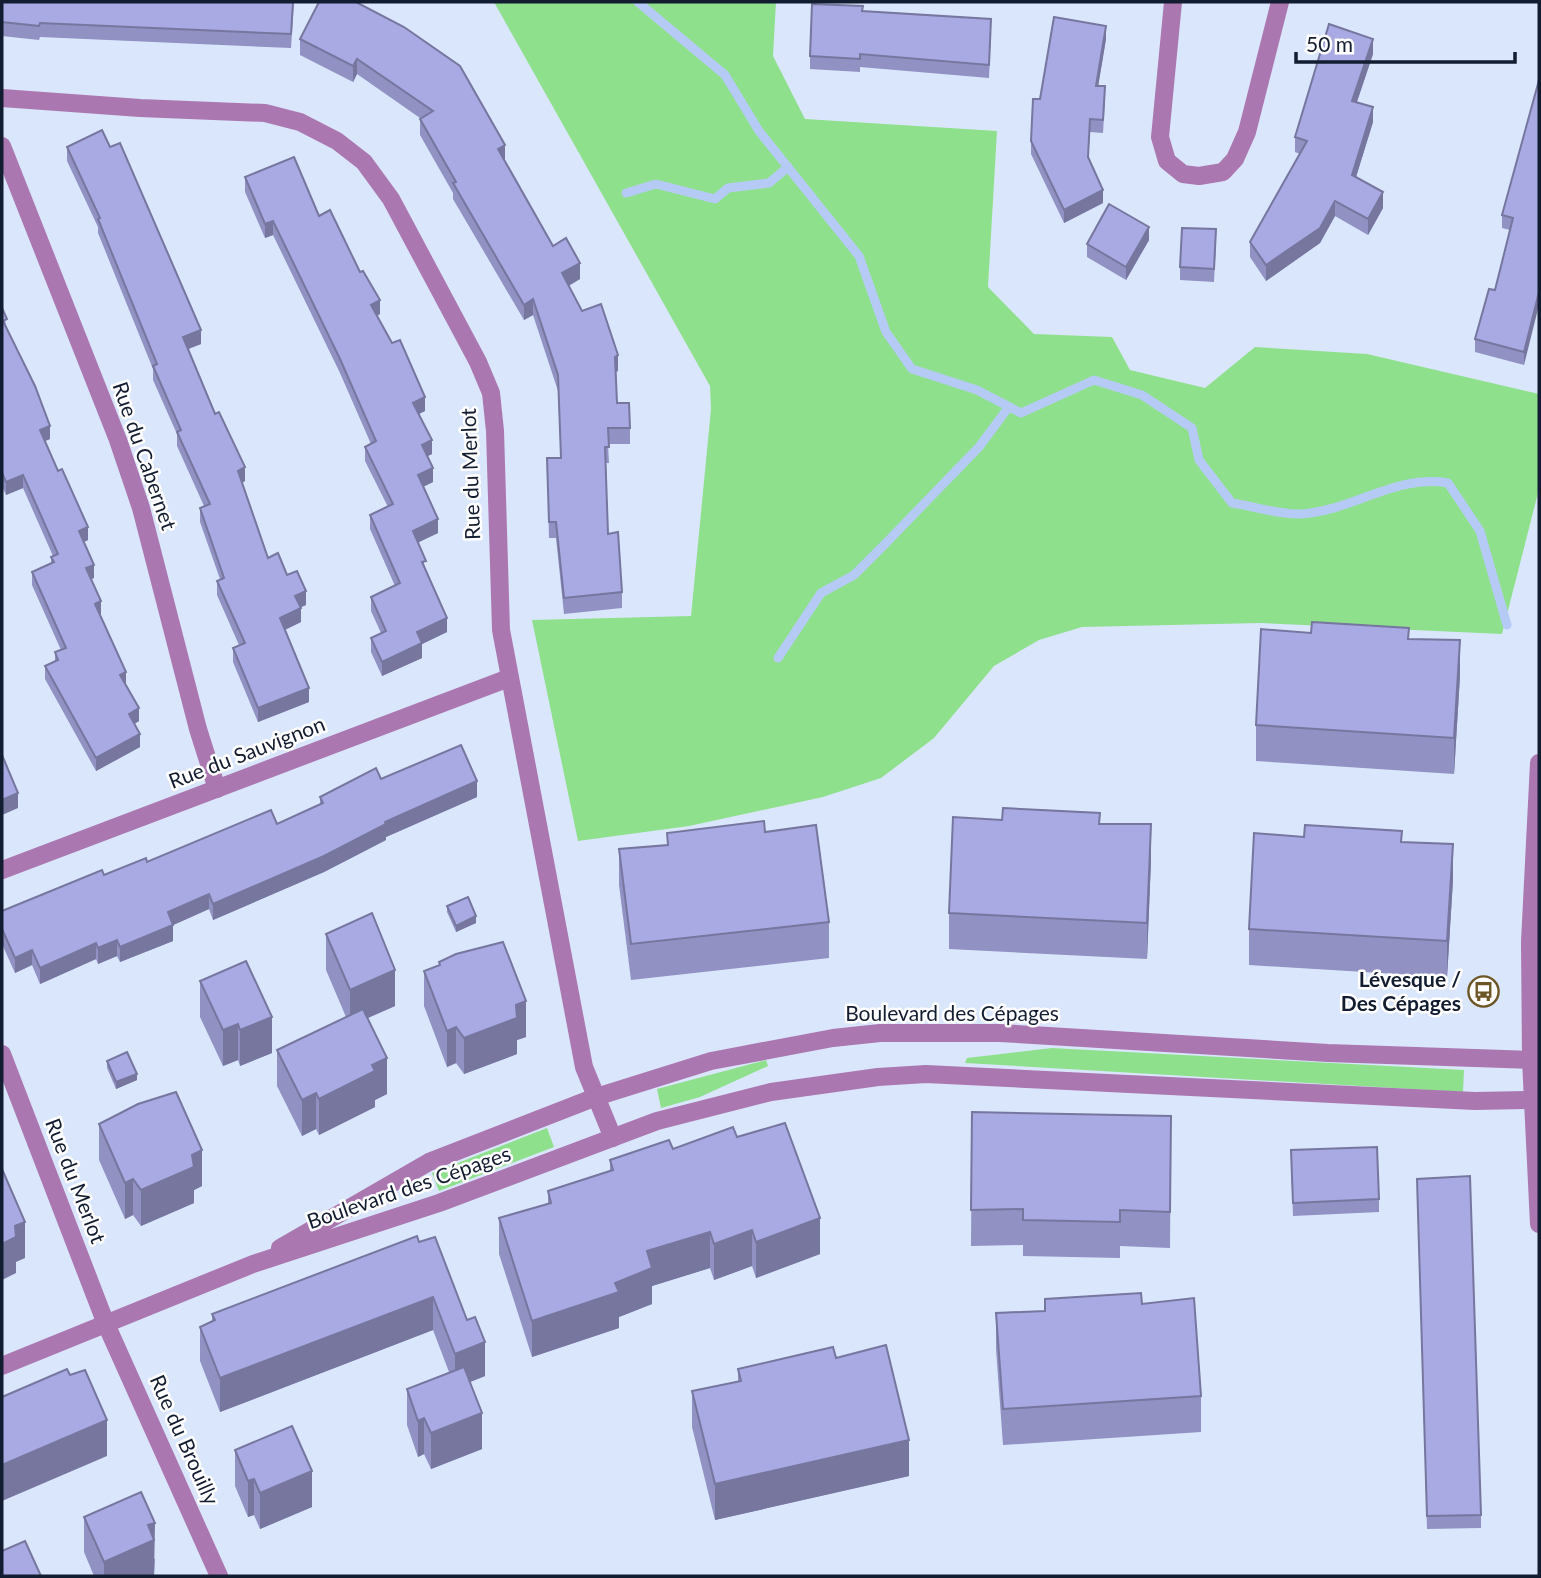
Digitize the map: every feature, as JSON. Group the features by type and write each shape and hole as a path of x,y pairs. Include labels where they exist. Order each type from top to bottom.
{"street":[{"path":"1174,2 1160,137 1167,162 1183,174 1199,176 1223,172 1235,159 1247,132 1280,2"},
{"name":"Rue du Merlot","path":"2,98 140,108 265,113 300,122 337,141 364,162 391,199 478,362 491,393 495,431 501,630 584,1067 613,1138"},
{"name":"Rue du Cabernet","path":"2,146 118,440 141,508 198,729 217,789"},
{"name":"Rue du Sauvignon","path":"2,870 509,678"},
{"path":"1539,763 1531,917 1531,1060 1539,1224"},
{"name":"Boulevard des Cépages","path":"253,1264 429,1162 596,1097 682,1069 760,1051 880,1033 1000,1033 1328,1052 1531,1060"},
{"name":"Rue du Merlot","path":"2,1054 106,1324"},
{"name":"Boulevard des Cépages","path":"2,1366 253,1264 439,1203 613,1138 718,1103 771,1092 867,1078 926,1074 1475,1101 1533,1100"},
{"name":"Rue du Brouilly","path":"106,1324 219,1576"}],"green space":[{"path":"494,2 776,2 773,56 805,119 997,131 988,287 1034,334 1112,337 1130,370 1205,388 1255,347 1367,354 1539,394 1539,489 1502,634 1260,623 1082,627 1039,640 994,666 934,738 881,778 823,797 689,826 578,841 532,620 691,616 711,409 710,386"},
{"path":"1052,1048 1464,1070 1463,1092 965,1063 967,1058"},
{"path":"766,1060 768,1066 700,1097 661,1108 657,1089"},
{"path":"547,1128 554,1147 439,1191 432,1173"}],"building":[{"path":"2,2 293,2 291,34 40,23 39,26 2,22"},
{"path":"319,2 356,2 404,27 460,66 505,145 498,149 553,246 566,238 580,263 562,273 582,311 601,304 618,355 615,357 617,403 629,403 630,428 608,428 609,447 605,447 608,534 618,532 622,592 564,598 556,522 549,522 547,458 561,458 558,375 533,299 524,305 453,183 456,182 420,119 433,111 357,59 353,66 300,39"},
{"path":"812,4 863,6 862,11 991,19 989,65 860,54 860,59 810,56"},
{"path":"1054,17 1106,26 1096,86 1105,86 1103,120 1090,119 1088,157 1103,190 1064,210 1031,141 1033,99 1040,99"},
{"path":"1329,24 1373,39 1352,101 1373,107 1352,175 1383,192 1368,219 1335,201 1320,228 1266,265 1250,242 1307,141 1295,137"},
{"path":"1539,80 1539,292 1524,352 1475,339 1489,289 1495,290 1513,218 1502,215"},
{"path":"102,130 110,147 120,143 201,330 183,337 215,414 219,412 245,467 238,471 268,558 278,553 287,575 297,571 306,591 295,596 301,608 280,618 309,688 258,708 233,648 245,643 217,581 224,578 200,508 210,504 177,432 181,430 153,366 157,364 98,219 100,218 67,147"},
{"path":"294,157 319,216 330,210 360,272 363,271 380,300 371,305 392,343 400,340 425,397 413,403 432,440 422,445 433,468 418,475 438,519 413,531 426,561 422,562 447,618 417,632 422,643 382,662 371,638 386,631 371,597 400,583 370,515 393,504 365,447 376,441 340,359 273,221 265,224 245,177"},
{"path":"1109,204 1149,227 1126,267 1087,244"},
{"path":"1182,228 1216,229 1214,269 1180,267"},
{"path":"2,308 7,319 3,321 35,386 50,426 40,430 58,471 62,469 88,527 79,531 94,565 86,568 101,601 95,604 126,672 120,675 139,708 129,714 140,734 96,758 45,666 58,660 55,652 66,648 32,572 54,562 51,557 58,554 23,475 6,482 2,473"},
{"path":"1312,622 1409,628 1408,639 1460,640 1454,738 1256,725 1261,629 1311,633"},
{"path":"461,745 477,781 385,822 386,824 324,856 213,904 209,894 168,912 173,925 120,947 117,940 98,948 96,943 40,968 32,950 15,958 2,929 2,911 102,870 104,875 146,858 147,862 271,810 277,824 323,803 320,797 376,768 381,779"},
{"path":"2,755 18,793 2,800"},
{"path":"1003,808 1100,813 1099,824 1151,824 1147,923 949,913 953,817 1002,820"},
{"path":"764,821 765,832 816,825 829,922 631,944 619,849 668,845 667,833"},
{"path":"1305,825 1402,831 1401,842 1453,844 1447,941 1249,929 1254,833 1304,837"},
{"path":"468,897 476,916 456,926 447,906"},
{"path":"372,913 395,970 350,990 326,934"},
{"path":"503,942 526,1001 516,1005 517,1018 464,1038 456,1027 447,1031 424,971 440,965 439,962 456,954"},
{"path":"246,961 272,1017 240,1030 238,1024 223,1030 200,981"},
{"path":"363,1009 387,1058 372,1065 375,1071 319,1099 316,1093 302,1100 277,1050"},
{"path":"127,1052 137,1074 116,1082 107,1061"},
{"path":"176,1092 202,1150 192,1155 194,1167 141,1190 133,1179 125,1183 99,1124 138,1104"},
{"path":"972,1112 1171,1116 1170,1212 1120,1210 1120,1222 1023,1220 1023,1209 971,1210"},
{"path":"785,1123 820,1218 756,1242 752,1230 714,1244 710,1232 647,1251 652,1268 615,1283 619,1292 532,1321 499,1218 551,1203 548,1191 613,1170 610,1160 669,1140 673,1149 733,1127 737,1137"},
{"path":"1377,1147 1379,1199 1293,1203 1291,1150"},
{"path":"2,1169 25,1222 15,1226 16,1237 2,1244"},
{"path":"1470,1176 1481,1515 1427,1516 1417,1179"},
{"path":"417,1236 419,1242 435,1237 467,1320 475,1317 485,1342 455,1354 433,1297 220,1378 200,1327 215,1320 212,1314"},
{"path":"1141,1293 1142,1304 1194,1298 1201,1396 1003,1409 996,1313 1045,1311 1045,1299"},
{"path":"886,1345 909,1440 715,1484 692,1391 741,1381 738,1369 833,1347 836,1358"},
{"path":"464,1367 482,1413 431,1433 424,1418 418,1421 407,1389"},
{"path":"67,1369 70,1375 85,1370 107,1420 2,1465 2,1397"},
{"path":"292,1426 312,1471 260,1493 254,1479 248,1481 235,1450"},
{"path":"141,1492 155,1523 148,1525 154,1540 104,1562 84,1517"},
{"path":"25,1541 41,1576 2,1576 2,1551"}],"waterway":[{"path":"638,2 725,75 759,131 859,256 886,332 912,369 977,390 1021,413 1094,380 1142,395 1192,428 1199,460 1232,503 1275,512 1301,514 1338,507 1410,484 1448,483 1480,531 1507,625"},
{"path":"626,193 656,184 715,199 728,188 769,183 788,167"},
{"path":"778,658 821,593 854,575 979,447 1008,408"}],"place":[{"name":"Lévesque / Des Cépages","path":"1484,992"}]}
